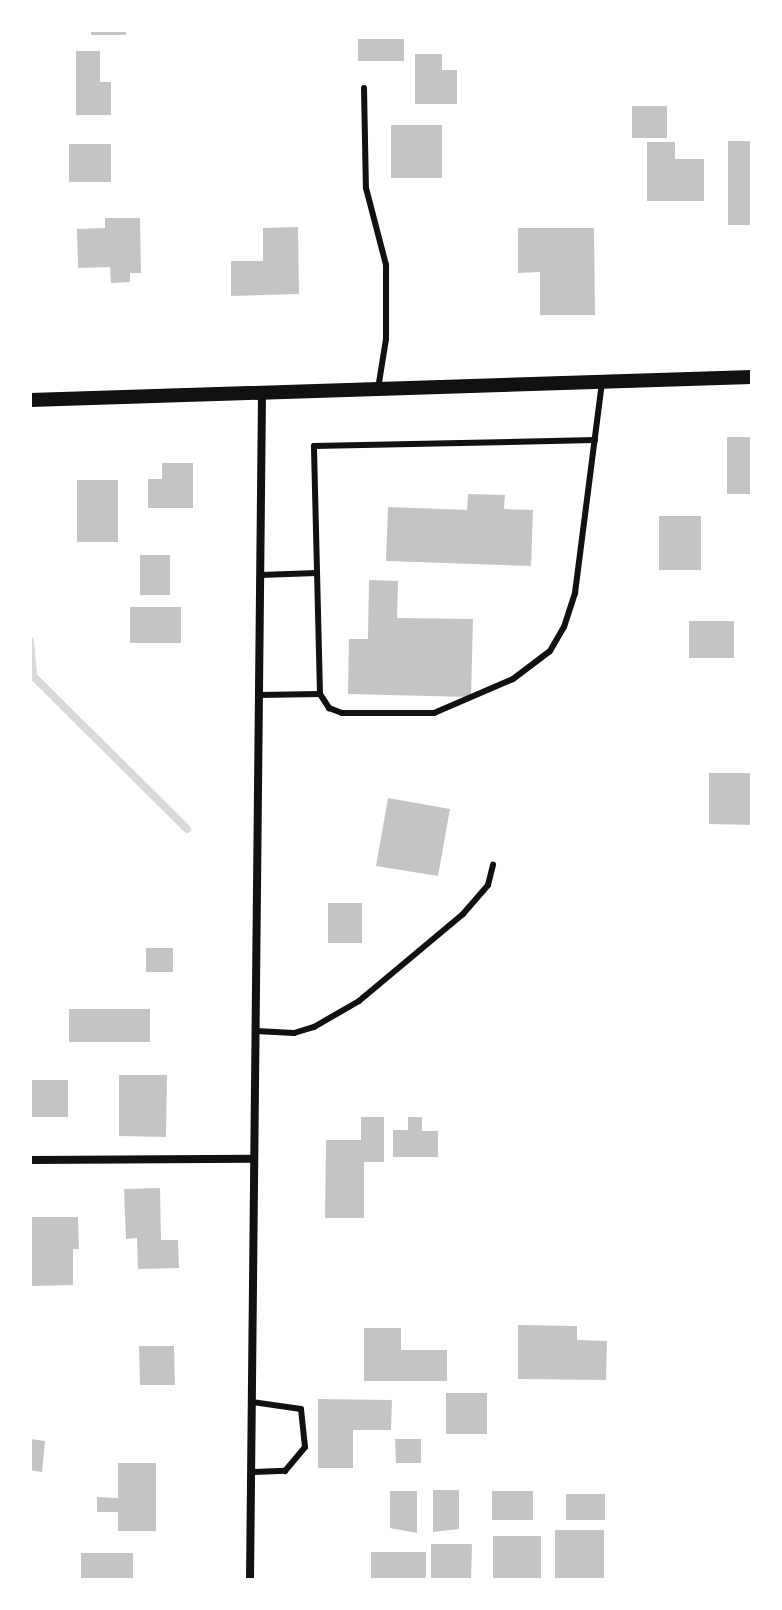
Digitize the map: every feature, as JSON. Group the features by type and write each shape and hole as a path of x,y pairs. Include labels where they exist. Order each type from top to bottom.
{"street":[{"path":"30,400 752,377"},
{"path":"250,1580 262,393"},
{"path":"30,1160 254,1159"}],"lane":[{"path":"364,88 366,188 386,265 386,339 378,389"},
{"path":"595,440 314,446 320,694 329,708 342,713 434,713 513,679 550,651 564,627 575,593 595,440 602,382"},
{"path":"260,575 317,573"},
{"path":"259,695 320,694"},
{"path":"256,1031 294,1033 314,1027 359,1001 463,914 488,885 493,865"},
{"path":"251,1472 285,1471 305,1447 301,1409 252,1402"}],"building":[{"path":"91,30 126,30 126,35 91,35"},
{"path":"358,39 404,39 404,61 358,61"},
{"path":"76,51 100,51 100,82 111,82 111,115 76,115"},
{"path":"415,54 442,54 442,70 457,70 457,104 415,104"},
{"path":"632,106 667,106 667,138 632,138"},
{"path":"391,125 442,125 442,178 391,178"},
{"path":"728,141 752,141 752,225 728,225"},
{"path":"647,142 675,142 675,159 704,159 704,201 647,201"},
{"path":"69,144 111,144 111,182 69,182"},
{"path":"105,218 140,218 141,273 130,273 130,282 111,283 110,267 78,268 77,229 105,228"},
{"path":"298,227 299,294 231,296 231,261 263,261 263,228"},
{"path":"518,228 594,228 595,315 540,315 540,272 518,273"},
{"path":"727,437 752,437 752,494 727,494"},
{"path":"162,463 193,463 193,508 148,508 148,479 162,479"},
{"path":"77,480 118,480 118,542 77,542"},
{"path":"468,494 505,495 504,509 533,510 531,566 386,561 388,507 467,510"},
{"path":"659,516 701,516 701,570 659,570"},
{"path":"140,555 170,555 170,595 140,595"},
{"path":"369,580 398,581 397,618 473,619 471,697 348,694 349,639 368,639"},
{"path":"130,607 181,607 181,643 130,643"},
{"path":"689,621 734,621 734,658 689,658"},
{"path":"709,773 752,773 752,825 709,824"},
{"path":"388,798 450,809 438,876 376,866"},
{"path":"328,903 362,903 362,943 328,943"},
{"path":"146,948 173,948 173,972 146,972"},
{"path":"69,1009 150,1009 150,1042 69,1042"},
{"path":"119,1075 167,1075 166,1137 119,1136"},
{"path":"30,1080 68,1080 68,1117 30,1117"},
{"path":"361,1117 384,1117 384,1162 364,1162 364,1218 325,1218 326,1140 361,1140"},
{"path":"408,1117 422,1117 422,1131 438,1131 438,1157 393,1157 393,1130 408,1130"},
{"path":"160,1188 161,1240 178,1240 179,1268 138,1269 137,1238 126,1239 124,1189"},
{"path":"30,1217 78,1217 79,1249 73,1249 73,1285 31,1286"},
{"path":"518,1325 577,1326 577,1340 607,1341 606,1380 518,1379"},
{"path":"364,1328 401,1328 401,1350 447,1350 447,1381 364,1381"},
{"path":"139,1346 174,1346 175,1385 140,1385"},
{"path":"446,1393 487,1393 487,1434 446,1434"},
{"path":"318,1399 392,1400 391,1430 353,1430 353,1468 318,1468"},
{"path":"30,1439 45,1441 42,1472 30,1470"},
{"path":"395,1439 421,1439 421,1463 396,1463"},
{"path":"118,1463 156,1463 156,1531 118,1531 118,1512 97,1512 97,1497 118,1498"},
{"path":"433,1490 459,1490 459,1529 433,1532"},
{"path":"390,1491 417,1491 417,1533 390,1528"},
{"path":"492,1491 533,1491 533,1520 492,1520"},
{"path":"566,1494 605,1494 605,1520 566,1520"},
{"path":"555,1530 604,1530 604,1580 555,1580"},
{"path":"493,1536 541,1536 541,1580 493,1580"},
{"path":"431,1544 472,1544 471,1580 431,1580"},
{"path":"371,1552 426,1552 426,1580 371,1580"},
{"path":"81,1553 133,1553 133,1580 81,1580"}],"waterway":[{"path":"30,641 33,676 187,829"}]}
